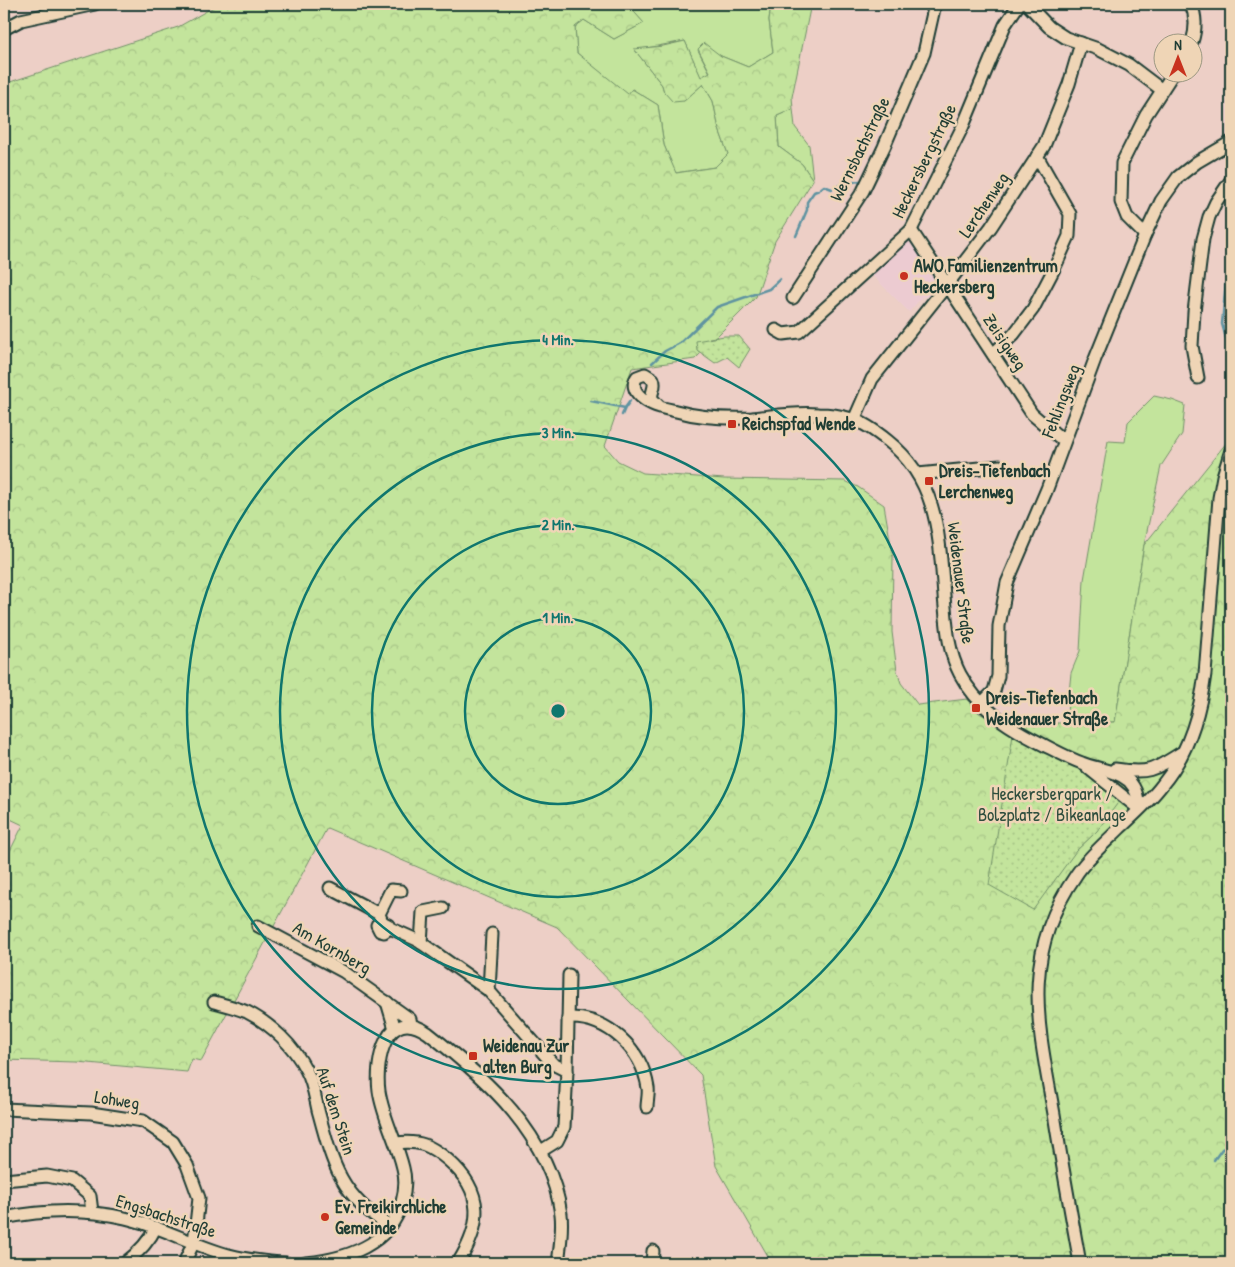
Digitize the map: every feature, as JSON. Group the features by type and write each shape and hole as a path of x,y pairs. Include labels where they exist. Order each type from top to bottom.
{"street":[{"path":"4,29 21,20 94,4"},
{"name":"Wernsbachstraße","path":"792,298 863,191 924,53 935,4"},
{"name":"Heckersbergstraße","path":"776,330 784,334 799,332 911,230 963,126 1005,25 1019,4"},
{"path":"1027,4 1049,27 1066,38 1098,49 1129,65 1162,90"},
{"path":"1191,4 1194,11 1195,32"},
{"name":"Lerchenweg","path":"854,420 872,379 991,227 1044,146 1069,84 1081,43"},
{"path":"1145,235 1127,217 1121,202 1122,163 1146,115 1167,82"},
{"name":"Fehlingsweg","path":"981,704 994,691 998,676 999,626 1007,583 1048,489 1065,438 1145,235 1161,201 1178,178 1197,162 1231,142"},
{"path":"993,354 1014,334 1033,309 1069,236 1070,214 1037,156"},
{"path":"1198,378 1192,346 1203,239 1216,202 1231,180"},
{"name":"Zeisigweg","path":"911,230 946,286 1032,414 1059,436 1065,438"},
{"name":"Weidenauer Straße","path":"660,408 684,414 714,418 818,414 854,420 883,437 900,450 918,474 931,500 938,528 947,634 954,663 968,688 981,704 998,719 1014,729 1088,765 1139,809"},
{"path":"1080,1263 1041,1043 1036,1000 1045,938 1057,907 1085,863 1164,784 1182,752 1194,725 1202,699 1215,541 1221,491 1231,450"},
{"path":"918,474 1000,466"},
{"path":"1088,765 1144,772 1159,767 1182,752"},
{"path":"330,888 421,942 489,991 552,1064 568,1071"},
{"path":"384,921 391,890 401,891"},
{"path":"421,942 423,912 444,908"},
{"name":"Am Kornberg","path":"258,926 344,972 387,1002 410,1019 411,1025 419,1027 428,1033 480,1077 516,1113 541,1151 553,1180 561,1214 558,1263"},
{"path":"489,991 492,934"},
{"path":"541,1151 557,1141 564,1127 568,1071 569,975"},
{"name":"Auf dem Stein","path":"214,1002 247,1012 272,1029 294,1050 307,1072 331,1157 338,1175 362,1206 372,1215 390,1226"},
{"path":"387,1002 395,1029"},
{"path":"568,1018 582,1017 606,1026 631,1047 642,1066 648,1089 647,1107"},
{"path":"306,1263 331,1259 361,1249 379,1238 400,1211 404,1192 404,1169 382,1102 379,1076 382,1047 388,1036 395,1029 411,1025"},
{"name":"Lohweg","path":"4,1109 91,1113 143,1121 173,1142 186,1166 199,1198 194,1242 184,1263"},
{"path":"396,1143 413,1141 436,1150 458,1169 471,1186 476,1206 475,1228 468,1247 458,1263"},
{"path":"4,1180 47,1176 72,1181 90,1196 92,1212"},
{"name":"Engsbachstraße","path":"4,1218 27,1214 92,1212 126,1218 156,1227 229,1255 286,1263"},
{"path":"125,1263 138,1253 152,1236 156,1227"},
{"path":"652,1263 653,1251"}],"shaded area":[{"name":"AWO Familienzentrum Heckersberg","path":"907,239 938,280 938,288 931,296 922,297 909,312 868,271"}],"green space":[{"path":"219,4 627,4 644,23 614,39 584,20 575,27 577,53 628,94 632,89 658,105 664,145 676,173 715,167 728,154 719,129 713,101 703,84 684,101 673,102 634,49 663,46 685,41 701,77 710,72 698,49 704,43 721,56 748,67 773,52 769,20 771,4 811,4 792,97 793,109 777,116 779,147 802,164 813,180 775,241 756,297 716,337 709,338 697,350 701,353 695,359 632,368 605,446 618,461 643,473 724,479 845,481 858,487 884,505 893,557 892,632 897,671 901,683 918,705 967,699 979,713 1001,724 1115,722 1144,545 1231,437 1231,1263 772,1263 716,1166 701,1075 557,927 327,828 201,1061 192,1059 187,1072 77,1062 4,1060 4,863 23,825 4,816 4,84 178,27","holes":["1052,749 1097,831 1076,851"]},
{"path":"627,4 771,4 769,20 773,52 748,67 721,56 698,50 710,73 701,78 685,41 635,50 662,85 664,92 684,101 703,84 713,101 719,129 728,154 715,167 675,173 664,145 658,105 632,89 628,95 577,53 575,27 584,20 614,39 643,23"},
{"path":"793,109 795,127 809,145 813,180 802,164 779,147 777,116"},
{"path":"724,336 739,336 750,349 739,367 727,357 715,363 697,350 696,341"},
{"path":"1154,396 1185,405 1182,434 1161,466 1144,545 1115,722 1066,723 1071,673 1080,651 1084,580 1108,441 1125,442 1128,422"},
{"name":"Heckersbergpark / Bolzplatz / Bikeanlage","path":"1014,729 1069,757 1123,796 1097,831 1076,851 1033,910 989,885"}],"waterway":[{"path":"838,186 843,183 860,181"},
{"path":"796,236 807,210 807,202 814,192 824,186 832,189"},
{"path":"1231,262 1227,271 1222,324 1231,356"},
{"path":"652,363 665,351 680,343 717,307 769,289 780,279"},
{"path":"591,401 625,408"},
{"path":"622,415 630,401"},
{"path":"1214,1160 1222,1149 1228,1147 1231,1142"}],"place":[{"name":"AWO Familienzentrum Heckersberg","path":"904,276"},
{"name":"Reichspfad Wende","path":"732,424"},
{"name":"Dreis-Tiefenbach Lerchenweg","path":"929,481"},
{"name":"Dreis-Tiefenbach Weidenauer Straße","path":"976,708"},
{"name":"Weidenau Zur alten Burg","path":"473,1056"},
{"name":"Ev. Freikirchliche Gemeinde","path":"325,1217"}]}
